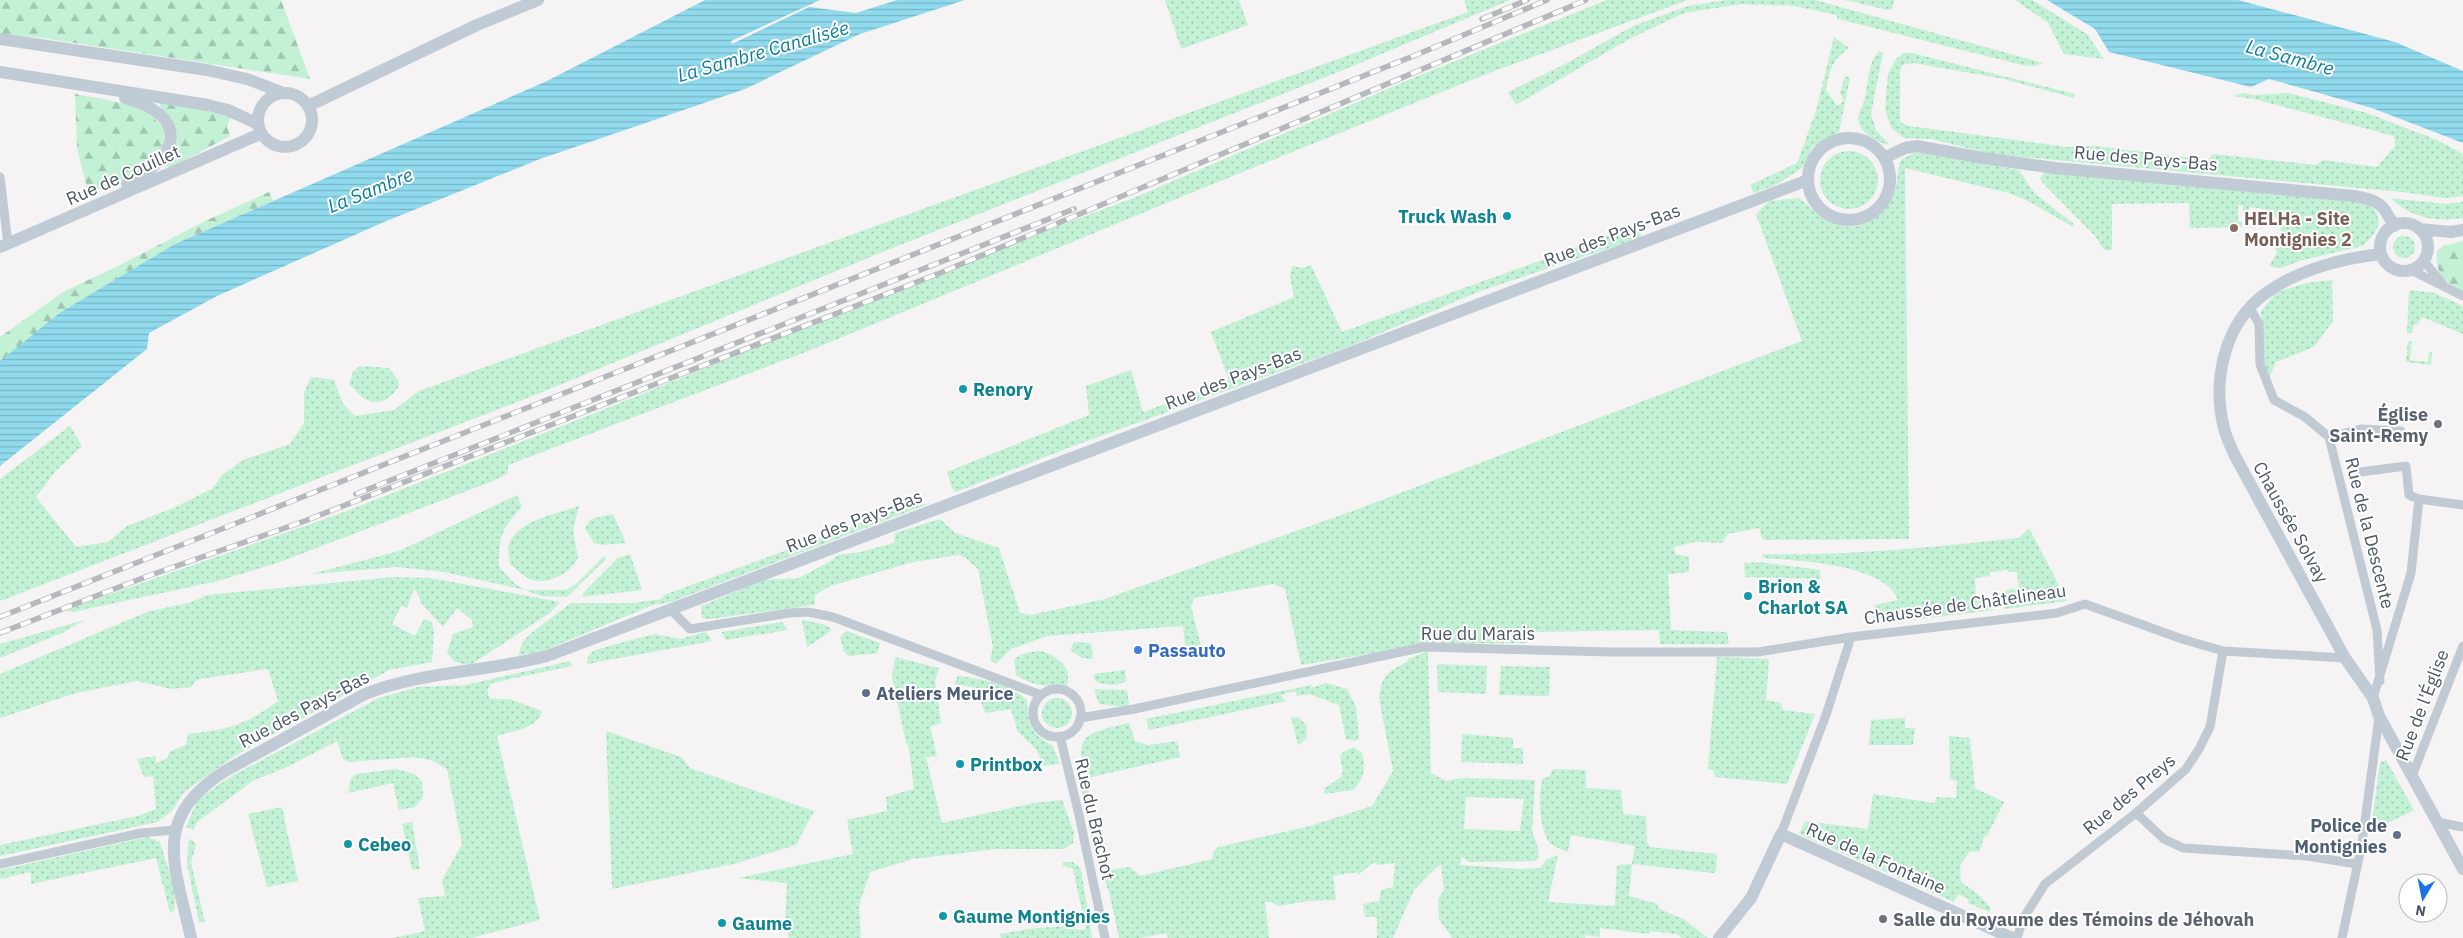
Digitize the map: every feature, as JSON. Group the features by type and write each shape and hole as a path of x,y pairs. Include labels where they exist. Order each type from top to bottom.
{"main road":[{"path":"308,106 477,25 538,0"},
{"path":"0,39 206,70 247,79 300,97 308,106 312,122 310,131 304,139 294,146 275,146 259,129 228,110 208,105 0,72"},
{"path":"72,83 90,90 145,104 161,114 168,123 170,133 169,144 160,162 145,174 122,187 111,199"},
{"path":"259,129 258,112 270,97 281,92"},
{"name":"Rue de Couillet","path":"4,246 111,199 259,129"},
{"path":"1848,138 1862,140 1875,147 1884,158 1889,170 1890,184 1886,197 1872,212 1854,219 1840,219 1828,214 1818,205 1811,193 1808,180 1810,167 1815,156 1824,146 1836,140 1848,138"},
{"name":"Rue des Pays-Bas","path":"1884,158 1904,148 1917,146 2055,168 2370,198 2384,208 2394,226"},
{"name":"Rue des Pays-Bas","path":"191,938 174,864 174,830 184,809 205,784 366,694 401,683 540,658 1808,180"},
{"path":"2419,229 2424,234 2428,246 2424,261 2411,270 2395,270 2389,266 2381,254 2380,245 2383,236 2394,226 2406,224 2419,229 2457,231"},
{"path":"2428,246 2457,231"},
{"name":"Chaussée Solvay","path":"2381,254 2361,256 2293,277 2265,293 2250,308 2226,348 2220,373 2219,394 2224,429 2235,456 2345,658 2373,698 2379,716 2463,869"},
{"name":"Chaussée de Châtelineau","path":"1719,938 1751,898 1781,834"},
{"name":"Rue de la Fontaine","path":"1781,834 2012,938"}],"street":[{"path":"0,177 4,246"},
{"path":"2424,261 2430,271 2446,287"},
{"path":"2411,270 2463,296"},
{"name":"Rue de la Descente","path":"2250,308 2259,324 2260,364 2274,400 2305,417 2329,437 2377,630 2380,681"},
{"path":"2329,437 2361,429 2401,431"},
{"path":"2360,472 2406,466 2409,495 2419,499 2463,505"},
{"path":"2373,698 2380,681 2411,573 2419,499"},
{"name":"Chaussée de Châtelineau","path":"1781,834 1826,715 1851,637 2057,613 2085,604 2182,639 2223,651 2345,658"},
{"path":"671,610 690,629 788,613 808,612 833,617 1041,695"},
{"name":"Rue du Marais","path":"1080,718 1134,709 1424,647 1611,652 1758,652 1851,637"},
{"name":"Rue de l'Église","path":"2412,776 2463,646"},
{"name":"Rue des Preys","path":"2017,938 2023,920 2045,884 2136,812 2186,769 2200,749 2210,727 2223,651"},
{"path":"1054,690 1067,692 1078,701 1080,718 1071,732 1060,736 1047,734 1037,726 1033,713 1034,706 1041,695 1054,690"},
{"path":"2342,938 2357,864 2379,716"},
{"name":"Rue du Brachot","path":"1060,736 1105,938"},
{"path":"2136,812 2164,839 2183,848 2307,856 2357,864"},
{"path":"2438,822 2463,827"},
{"path":"0,864 141,833 174,830"}],"green space":[{"path":"0,0 281,0 310,79 42,38 0,34"},
{"path":"1165,0 1239,0 1248,25 1181,49"},
{"path":"1464,0 1510,0 1341,71 875,255 535,395 0,601 0,479 70,426 82,446 54,473 36,497 76,547 108,542 127,526 176,507 213,488 222,475 243,460 290,444 304,423 304,393 311,377 334,380 343,404 355,416 394,410 419,391 1468,12"},
{"path":"1607,0 1688,0 1489,73 1198,190 811,350 508,465 508,473 493,481 277,563 218,581 73,612 65,610 347,511 605,409 1002,247 1136,197 1413,78"},
{"path":"1726,0 1815,0 2043,63 2034,66 2022,65 1838,19 1836,15 1795,6 1742,4 1684,13 1631,38 1516,105 1508,92 1567,63 1633,26 1688,6"},
{"path":"1845,0 1894,0 1892,9 1888,10"},
{"path":"2015,0 2032,0 2087,34 2104,59 2064,54 2048,23"},
{"path":"1834,37 1849,48 1838,57 1832,66 1826,90 1837,106 1844,101 1840,93 1845,76 1850,78 1839,132 1812,148 1803,167 1778,184 1754,193 1750,185 1797,163 1816,111"},
{"path":"1879,51 1883,53 1871,114 1876,130 1890,145 1868,135 1861,128 1858,121 1865,98 1870,68"},
{"path":"1904,53 1912,53 2075,94 2074,98 2004,79 1913,63 1903,65 1900,71 1900,122 1909,126 2068,147 2094,146 2208,160 2213,154 2317,165 2323,160 2377,167 2395,146 2394,136 2254,99 2232,96 2244,93 2253,95 2288,93 2367,113 2437,140 2463,154 2463,196 2445,198 2402,192 1992,154 1931,139 1904,138 1892,129 1885,110 1888,74 1896,59"},
{"path":"75,94 145,109 164,129 163,143 158,155 150,165 127,180 88,192 77,148"},
{"path":"161,101 231,116 227,127 230,136 170,168 164,166 174,151 175,136 166,113 160,106"},
{"path":"1843,151 1855,151 1870,159 1878,174 1878,186 1870,201 1855,209 1843,209 1828,201 1820,186 1820,174 1828,159"},
{"path":"1916,152 2019,170 2034,193 2074,224 2073,227 2030,202 2009,193 1905,168 1909,539 1763,540 1759,528 1728,534 1722,543 1695,542 1674,547 1675,554 1689,557 1689,572 1668,574 1671,630 1727,632 1729,644 1660,644 1659,630 1529,632 1527,643 1429,644 1301,665 1285,589 1273,584 1194,598 1191,606 1201,646 1185,646 1183,626 1047,636 1011,649 996,664 990,660 993,647 978,569 966,558 959,555 913,562 830,586 815,595 815,605 710,619 702,618 701,606 764,580 799,578 838,555 860,552 894,543 895,533 940,519 955,533 999,548 1020,613 1030,615 1105,599 1358,509 1802,341 1756,214 1769,201 1799,198 1830,222 1840,226 1860,225 1877,216 1885,209 1895,190 1901,160"},
{"path":"2044,172 2355,202 2370,205 2377,213 2379,224 2374,234 2363,246 2303,260 2280,268 2269,266 2277,253 2274,245 2282,244 2280,218 2273,217 2271,210 2249,207 2249,225 2243,213 2243,206 2238,205 2238,221 2242,222 2242,227 2190,228 2189,203 2112,204 2112,250 2104,250 2096,237 2042,182 2040,178"},
{"path":"269,192 273,201 175,244 0,361 0,337 63,292 205,221"},
{"path":"2390,198 2445,204 2463,202 2463,218 2433,219 2424,217 2398,205"},
{"path":"1636,226 1642,237 1480,291 1353,345 1073,446 956,492 952,488 947,472 1089,415 1086,386 1131,370 1143,412 1229,380 1211,332 1294,297 1290,277 1292,266 1302,268 1311,265 1342,332"},
{"path":"2404,236 2412,239 2415,247 2412,255 2404,258 2396,255 2393,247 2396,239"},
{"path":"2463,241 2463,292 2446,281 2439,272 2437,251 2443,246"},
{"path":"2332,280 2333,321 2314,347 2276,362 2269,378 2263,370 2261,311 2277,292 2307,283"},
{"path":"2409,290 2435,293 2463,306 2463,334 2422,317 2418,324 2414,324 2412,333 2407,334"},
{"path":"2408,341 2412,341 2410,360 2428,362 2429,352 2432,352 2431,365 2406,362"},
{"path":"360,366 389,368 399,382 398,388 385,400 373,402 367,400 349,384 353,372"},
{"path":"517,495 522,507 505,527 501,540 499,567 514,583 525,590 444,572 397,567 311,574 399,551"},
{"path":"931,503 671,602 653,605 538,653 518,655 523,642 530,634 571,603 633,603 662,599 664,595 902,508"},
{"path":"579,506 573,530 578,558 564,574 551,580 537,581 525,576 510,564 508,549 511,539 526,525"},
{"path":"613,514 626,543 602,545 594,543 585,528 591,519"},
{"path":"2029,528 2067,601 2004,609 2002,591 2019,588 2017,572 2008,572 2008,570 1990,572 1990,576 1975,578 1976,598 1994,610 1871,625 1875,605 1898,600 1890,588 1858,571 1796,560 1763,558 1762,554 1826,554 1955,545 2019,538"},
{"path":"630,554 642,590 582,597 584,592 618,558"},
{"path":"604,556 606,559 567,597 542,596 525,590 566,590 577,583"},
{"path":"1759,562 1820,570 1821,579 1745,577 1744,563"},
{"path":"394,577 431,578 560,602 550,613 470,665 455,662 447,653 453,634 473,627 472,620 457,608 443,627 421,603 414,589 407,608 401,606 392,624 415,636 424,619 432,622 434,633 432,662 389,670 236,755 184,792 171,812 157,822 0,856 0,845 138,816 156,809 153,776 144,777 137,759 156,756 156,763 168,758 169,752 186,745 188,734 236,725 255,716 278,701 268,669 200,679 194,682 192,687 171,689 137,681 76,693 0,718 0,674 147,612 192,602 207,595"},
{"path":"85,620 62,633 0,658 0,644"},
{"path":"802,620 823,624 832,629 807,647"},
{"path":"782,622 788,630 725,640 722,632"},
{"path":"846,631 880,643 877,653 849,656 844,652 840,637"},
{"path":"706,632 712,641 587,664 588,657 593,651 616,644 655,634 680,639"},
{"path":"1074,642 1091,643 1093,659 1082,658 1070,650"},
{"path":"1041,651 1056,658 1065,667 1068,673 1067,686 1041,685 1028,682 1016,675 1014,660 1017,657 1030,652"},
{"path":"1428,651 1431,773 1446,781 1462,778 1535,780 1532,831 1539,856 1536,861 1469,862 1462,857 1460,865 1520,869 1540,868 1547,859 1558,855 1548,902 1615,906 1617,865 1632,864 1629,896 1658,904 1658,908 1685,920 1708,938 1682,938 1677,934 1650,931 1649,934 1600,928 1600,937 1585,935 1585,938 1452,938 1439,919 1438,899 1444,890 1441,865 1414,890 1393,938 1377,938 1377,917 1365,917 1363,904 1379,901 1381,890 1393,887 1395,863 1377,865 1374,862 1358,875 1357,872 1333,876 1336,900 1309,901 1278,906 1272,902 1265,902 1269,938 1168,938 1166,933 1140,938 1119,938 1109,892 1101,871 1130,867 1140,876 1212,859 1214,851 1218,847 1310,826 1372,806 1393,771 1379,698 1380,690 1387,675 1407,662 1408,659","holes":["1466,797 1524,799 1520,831 1464,829"]},
{"path":"895,657 939,668 935,681 941,723 930,727 937,756 926,757 942,823 1034,803 1062,800 1074,833 1073,843 1064,849 996,849 913,859 870,872 859,905 861,938 789,938 785,925 787,883 738,878 853,854 847,820 887,811 886,797 914,789 909,748 906,743 892,677"},
{"path":"1717,657 1769,659 1766,700 1781,703 1783,710 1815,714 1787,784 1715,777 1713,770 1708,769"},
{"path":"570,661 572,666 492,683 487,690 490,699 510,699 542,711 535,722 529,726 497,736 540,920 471,938 393,938 425,931 418,898 445,896 442,880 462,844 447,769 431,760 414,757 349,762 343,759 337,741 285,768 254,780 196,823 194,830 186,827 198,799 230,777 379,698 418,687 465,685"},
{"path":"1437,664 1487,666 1486,694 1438,692"},
{"path":"1501,666 1550,667 1549,696 1499,695"},
{"path":"1125,670 1126,681 1122,683 1105,684 1094,680 1094,674"},
{"path":"958,676 985,680 1003,686 1020,694 1027,700 1028,716 1032,728 1035,733 1053,746 1060,764 1044,766 1036,749 1018,732 1011,709 985,713 976,688 954,684"},
{"path":"1326,683 1347,689 1356,707 1359,737 1356,741 1346,739 1339,705 1309,694 1297,696 1295,691 1280,695 1286,701 1149,730 1146,719 1312,685 1311,688"},
{"path":"1094,689 1127,690 1129,704 1125,707 1099,704"},
{"path":"1057,698 1068,702 1072,713 1068,724 1057,728 1046,724 1042,713 1046,702"},
{"path":"1291,717 1299,718 1307,726 1306,739 1298,745"},
{"path":"1905,718 1905,728 1915,728 1913,745 1869,745 1871,720"},
{"path":"1129,723 1135,741 1148,745 1177,741 1180,757 1087,778 1090,805 1086,806 1082,791 1085,789 1081,758 1084,740 1099,731"},
{"path":"606,731 681,757 690,768 814,811 796,845 733,864 612,889"},
{"path":"1462,734 1513,738 1513,748 1523,748 1523,764 1461,762"},
{"path":"1949,736 1970,738 1975,788 2004,802 1987,836 1985,835 1979,852 1970,851 1960,865 1961,882 1979,895 1991,908 1989,912 1968,903 1969,899 1958,894 1954,902 1799,834 1805,821 1868,829 1873,794 1935,803 1937,797 1956,798 1957,781 1950,779"},
{"path":"1354,747 1362,753 1364,769 1360,782 1353,790 1324,794 1325,788 1341,777 1343,771 1340,757 1343,752"},
{"path":"2386,760 2414,810 2376,829 2371,828 2380,763"},
{"path":"397,769 414,774 422,781 423,797 415,807 399,810 393,783 348,793 351,778 356,774"},
{"path":"1553,769 1586,770 1586,788 1621,790 1623,814 1646,816 1647,842 1650,847 1717,854 1716,872 1632,864 1635,846 1571,835 1568,852 1554,846 1546,837 1540,812 1543,778 1549,777"},
{"path":"282,807 298,881 267,887 248,814"},
{"path":"1093,820 1101,857 1095,858 1088,821"},
{"path":"412,822 420,869 412,870 402,824"},
{"path":"147,837 160,842 174,888 175,910 170,913 156,858 31,884 31,872 0,879 0,870"},
{"path":"189,838 196,844 191,863 205,922 199,922 187,864"},
{"path":"1064,862 1073,862 1081,869 1092,938 1001,938 1000,934 1028,929 1067,926 1080,930 1086,929 1073,869 1062,865"}],"water":[{"path":"705,0 820,0 731,41 732,44 809,7 856,13 897,0 965,0 860,34 745,89 540,159 384,222 217,296 149,333 147,349 0,466 0,361 61,312 175,244 547,81"},
{"name":"La Sambre","path":"2047,0 2238,0 2395,42 2463,71 2463,143 2372,108 2269,79 2251,87 2109,52 2095,29"}],"railway":[{"path":"1482,19 1527,0"},
{"path":"0,617 1416,55 1547,0"},
{"path":"0,633 148,576 302,522 940,273 1586,0"},
{"path":"356,494 1074,209"}],"place":[{"name":"Truck Wash","path":"1507,216"},
{"name":"HELHa - Site Montignies 2","path":"2234,228"},
{"name":"Renory","path":"963,389"},
{"name":"Église Saint-Remy","path":"2438,424"},
{"name":"Brion & Charlot SA","path":"1748,596"},
{"name":"Passauto","path":"1138,650"},
{"name":"Ateliers Meurice","path":"866,693"},
{"name":"Printbox","path":"960,764"},
{"name":"Police de Montignies","path":"2397,835"},
{"name":"Cebeo","path":"348,844"},
{"name":"Gaume Montignies","path":"943,916"},
{"name":"Salle du Royaume des Témoins de Jéhovah","path":"1883,919"},
{"name":"Gaume","path":"722,923"}],"water label":[{"name":"La Sambre Canalisée","path":"763,51"}]}
